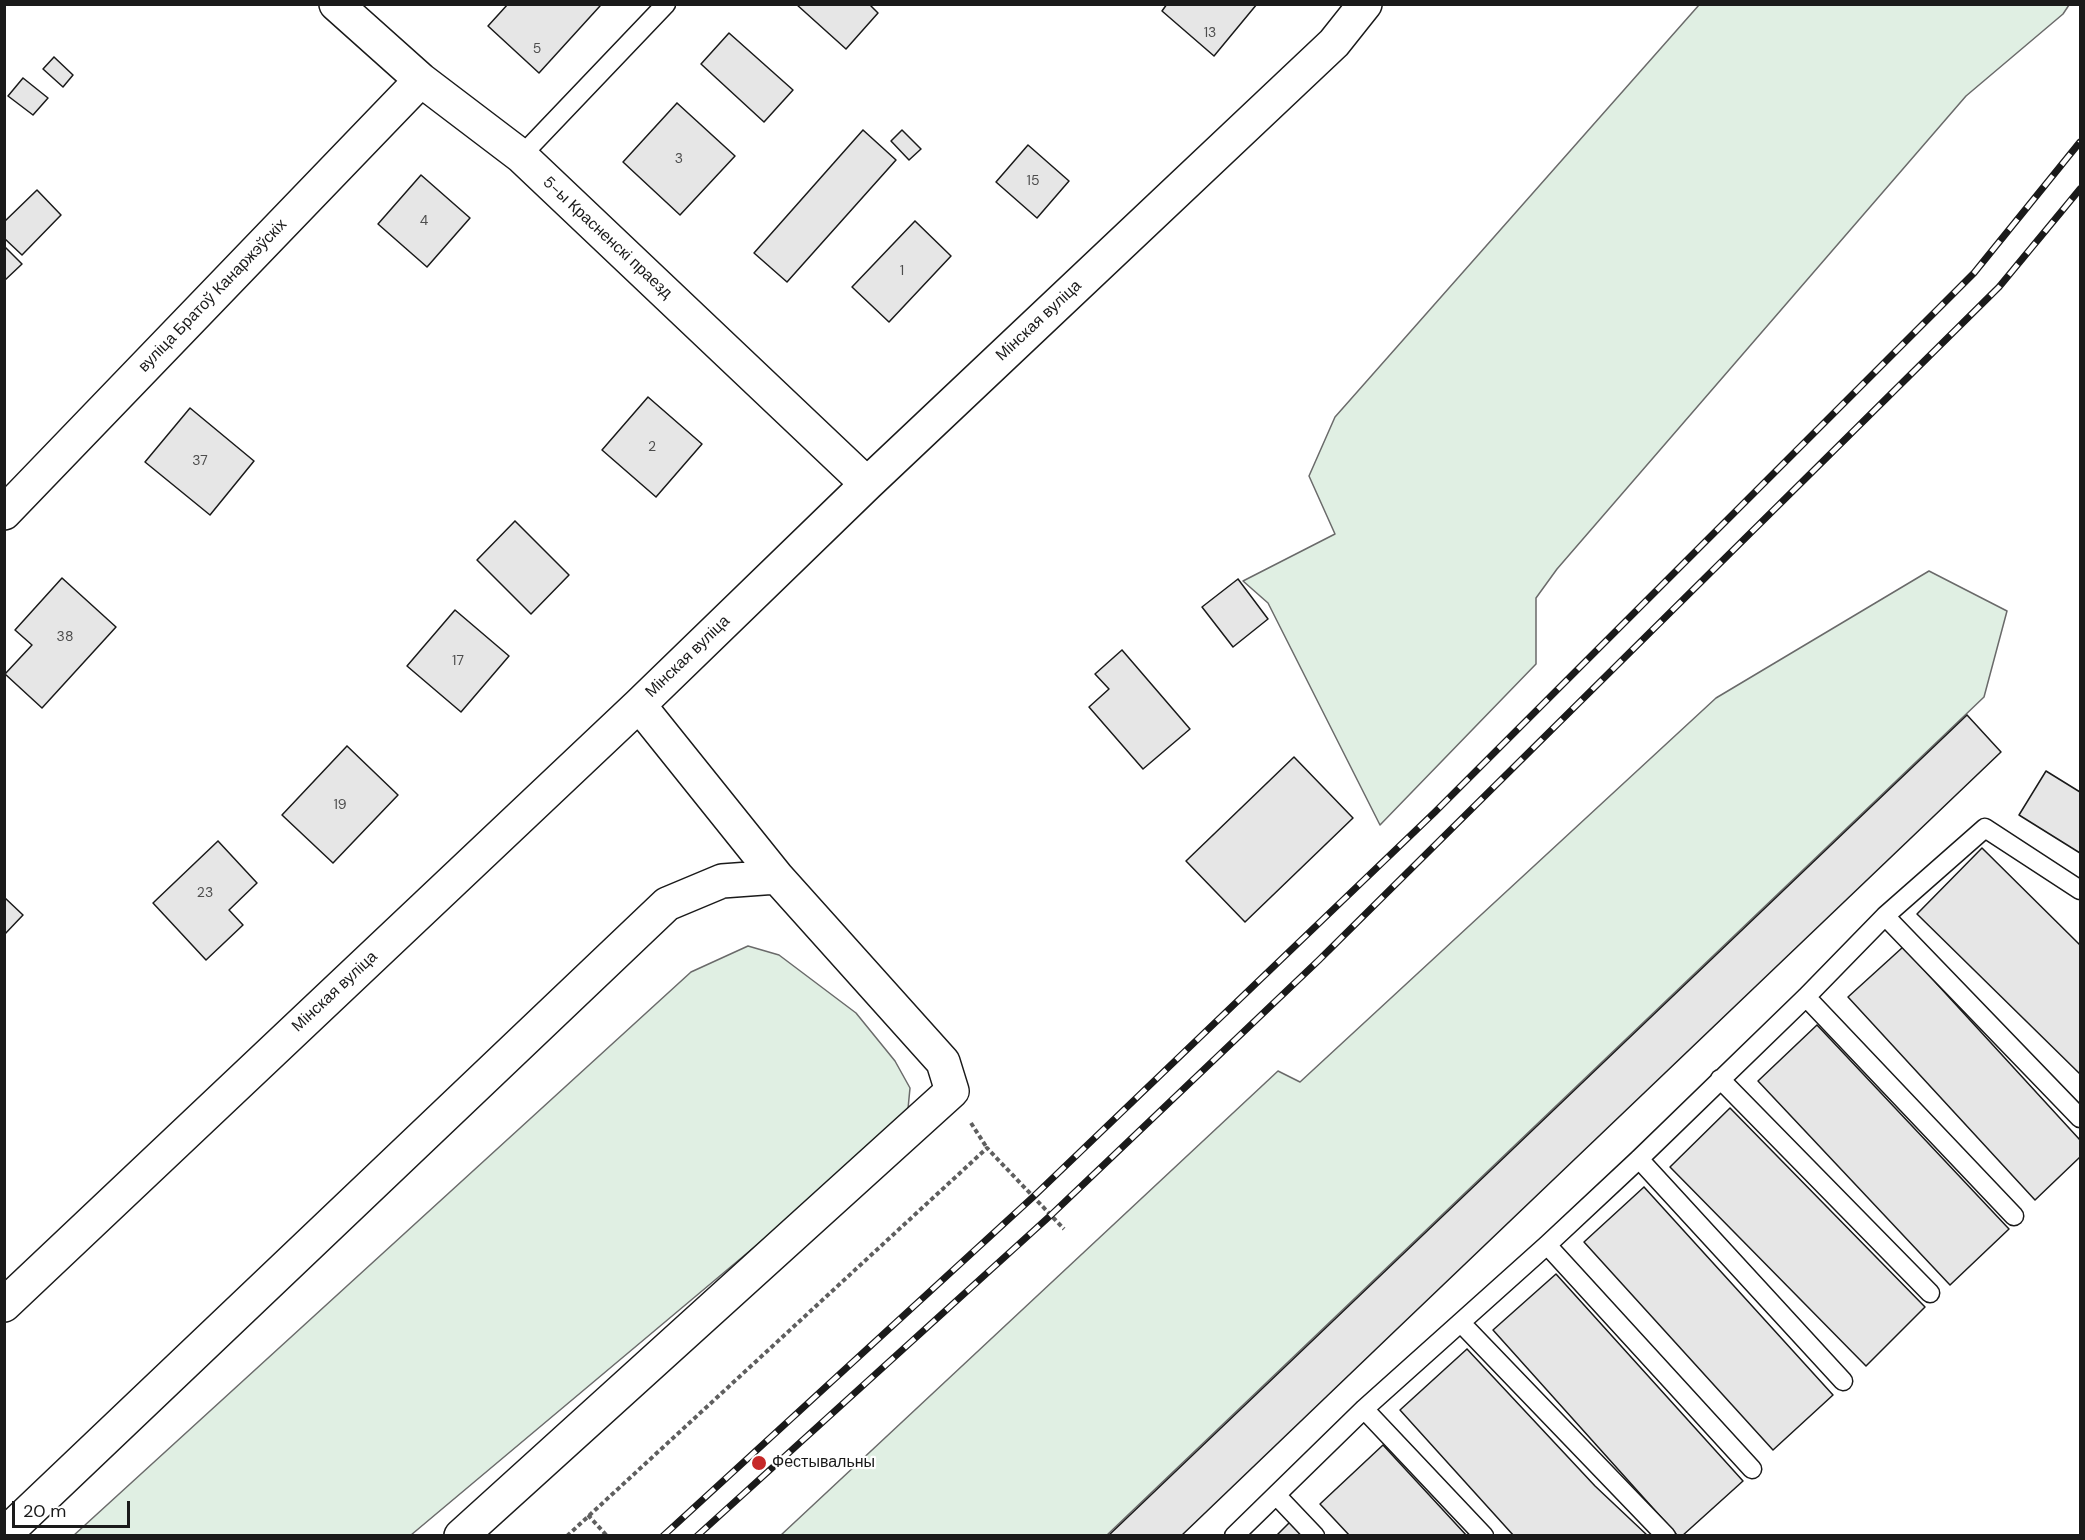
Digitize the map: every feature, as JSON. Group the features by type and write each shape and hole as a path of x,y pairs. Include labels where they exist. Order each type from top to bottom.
{"street":[{"name":"5-ы Красненскі праезд","path":"336,4 421,80 521,156 867,484"},
{"name":"Мінская вуліца","path":"4,1305 639,705 867,484 1334,43 1365,4"},
{"name":"вуліца Братоў Канаржэўскіх","path":"4,513 421,80"},
{"path":"461,1536 952,1091 943,1062 777,877 639,705"},
{"path":"4,1535 667,904 722,882 777,877"}],"lane":[{"path":"521,156 666,4"},
{"path":"1234,1536 1364,1409 1639,1159 1806,997 1885,916 1984,828 2080,890"},
{"path":"1885,916 2080,1118"},
{"path":"1806,997 2014,1216"},
{"path":"1720,1079 1930,1293"},
{"path":"1639,1159 1843,1381"},
{"path":"1547,1245 1752,1470"},
{"path":"1461,1323 1666,1536"},
{"path":"1364,1409 1484,1536"},
{"path":"1277,1496 1316,1536"}],"path":[{"path":"567,1536 987,1148 1064,1229"},
{"path":"588,1515 607,1536"}],"green space":[{"path":"1699,5 2069,5 2063,14 1966,96 1557,569 1536,598 1536,664 1380,825 1268,603 1243,581 1335,534 1309,476 1335,417"},
{"path":"1929,571 2007,611 1984,697 1107,1535 781,1535 1278,1071 1300,1082 1716,698"},
{"path":"748,946 779,955 856,1013 895,1061 910,1088 907,1119 411,1535 73,1536 691,972"}],"building":[{"path":"508,4 599,4 600,6 539,73 488,26"},
{"path":"796,4 869,4 878,13 846,49"},
{"path":"1167,4 1257,4 1214,56 1162,11"},
{"path":"729,33 793,90 764,122 701,64"},
{"path":"54,57 73,75 63,87 43,69"},
{"path":"23,78 48,98 33,115 8,96"},
{"path":"677,103 735,156 680,215 623,162"},
{"path":"863,130 896,160 787,282 754,253"},
{"path":"902,130 921,149 909,160 891,141"},
{"path":"1028,145 1069,181 1037,218 996,182"},
{"path":"421,175 470,218 427,267 378,224"},
{"path":"37,190 61,215 22,255 4,238 4,222"},
{"path":"915,221 951,256 889,322 852,287"},
{"path":"4,246 22,264 4,281"},
{"path":"648,397 702,444 656,497 602,450"},
{"path":"190,408 254,461 210,515 145,462"},
{"path":"515,521 569,575 531,614 477,560"},
{"path":"62,578 116,627 42,708 5,674 32,645 15,630"},
{"path":"1238,579 1268,619 1233,647 1202,607"},
{"path":"455,610 509,656 461,712 407,666"},
{"path":"1122,650 1190,729 1143,769 1089,707 1109,689 1095,674"},
{"path":"1967,715 2001,752 1181,1536 1108,1536"},
{"path":"347,746 398,795 333,863 282,815"},
{"path":"1294,757 1353,818 1245,922 1186,861"},
{"path":"2046,771 2080,792 2080,853 2019,815"},
{"path":"218,841 257,883 229,910 243,925 206,960 153,903"},
{"path":"1982,848 2080,945 2080,1074 1917,914"},
{"path":"4,897 23,915 4,935"},
{"path":"1903,947 2080,1140 2080,1157 2035,1200 1848,997"},
{"path":"1817,1025 2009,1229 1950,1285 1758,1081"},
{"path":"1730,1108 1925,1307 1866,1366 1670,1167"},
{"path":"1644,1187 1833,1395 1773,1450 1584,1242"},
{"path":"1556,1274 1743,1481 1682,1536 1678,1536 1493,1330"},
{"path":"1467,1349 1595,1486 1648,1536 1514,1536 1400,1410"},
{"path":"1383,1445 1467,1536 1350,1536 1320,1504"},
{"path":"1290,1522 1302,1536 1276,1536"}],"railway":[{"path":"663,1536 1033,1197 1435,812 1974,273 2080,142"},
{"path":"697,1536 1051,1215 1319,960 1999,287 2080,189"}],"place":[{"name":"Фестывальны","path":"759,1463"}]}
